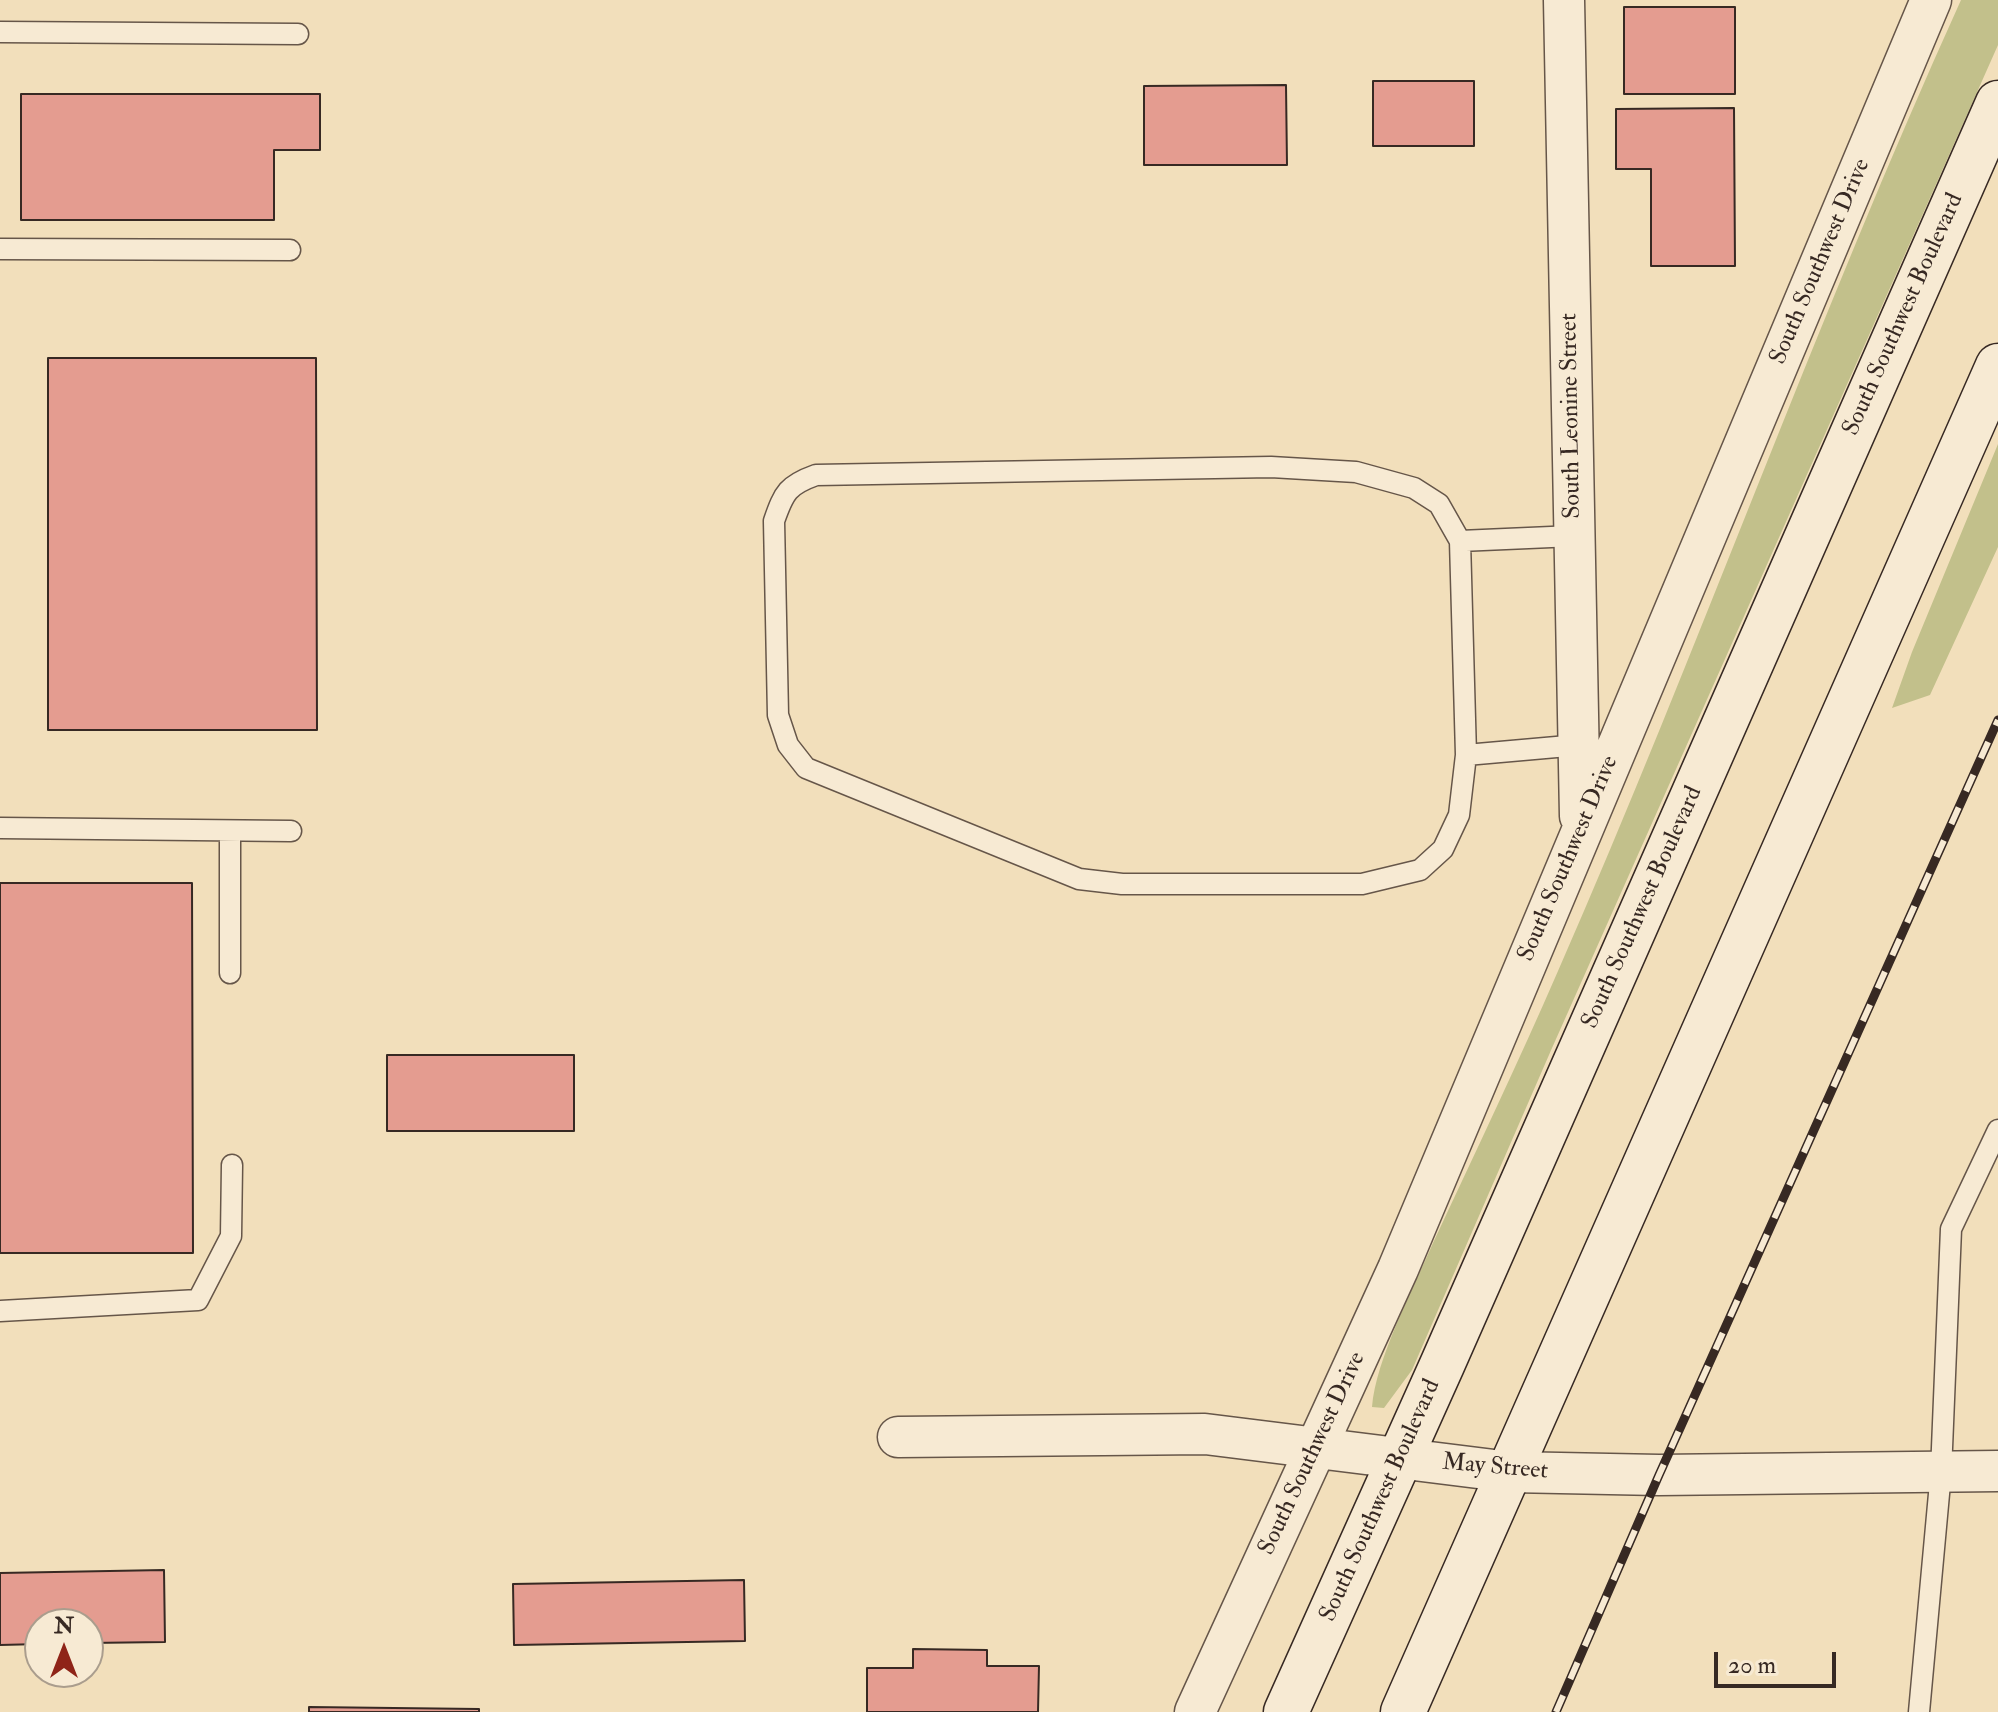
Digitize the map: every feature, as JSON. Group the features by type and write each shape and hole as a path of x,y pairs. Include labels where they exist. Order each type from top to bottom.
{"main road":[{"name":"South Southwest Boulevard","path":"1286,1712 1998,103"},
{"path":"1403,1712 1998,366"}],"street":[{"name":"South Leonine Street","path":"1564,0 1580,831"},
{"name":"South Southwest Drive","path":"1195,1712 1398,1269 1931,0"},
{"name":"May Street","path":"898,1437 1205,1434 1510,1472 1659,1475 1998,1471"}],"lane":[{"path":"0,32 298,34"},
{"path":"0,249 290,250"},
{"path":"1271,467 1356,472 1414,488 1439,504 1460,541 1466,755 1459,815 1443,849 1420,870 1362,884 1122,884 1079,879 806,768 788,745 778,715 774,521 783,496 795,483 816,475 1271,467"},
{"path":"1460,541 1574,536"},
{"path":"1466,755 1579,745"},
{"path":"0,828 291,831"},
{"path":"230,831 230,973"},
{"path":"1919,1712 1941,1472 1951,1229 1998,1130"},
{"path":"0,1311 198,1300 231,1236 232,1165"}],"shaded area":[{"path":"1961,0 1998,0 1998,45 1412,1370 1384,1408 1372,1407 1380,1368 1396,1324 1528,1040 1610,850 1857,241"},
{"path":"1998,444 1998,547 1930,695 1892,708 1912,652"}],"building":[{"path":"1624,7 1735,7 1735,94 1624,94"},
{"path":"1373,81 1474,81 1474,146 1373,146"},
{"path":"1286,85 1287,165 1144,165 1144,86"},
{"path":"21,94 320,94 320,150 274,150 274,220 21,220"},
{"path":"1734,108 1735,266 1651,266 1651,169 1616,169 1616,109"},
{"path":"48,358 316,358 317,730 48,730"},
{"path":"0,883 192,883 193,1253 0,1253"},
{"path":"387,1055 574,1055 574,1131 387,1131"},
{"path":"164,1570 165,1642 104,1643 104,1608 24,1608 24,1644 0,1645 0,1573"},
{"path":"744,1580 745,1641 514,1645 513,1584"},
{"path":"913,1649 987,1650 987,1666 1039,1666 1038,1712 867,1712 867,1668 913,1668"},
{"path":"309,1707 479,1709 479,1712 309,1712"}],"railway":[{"path":"1556,1712 1998,720"}]}
